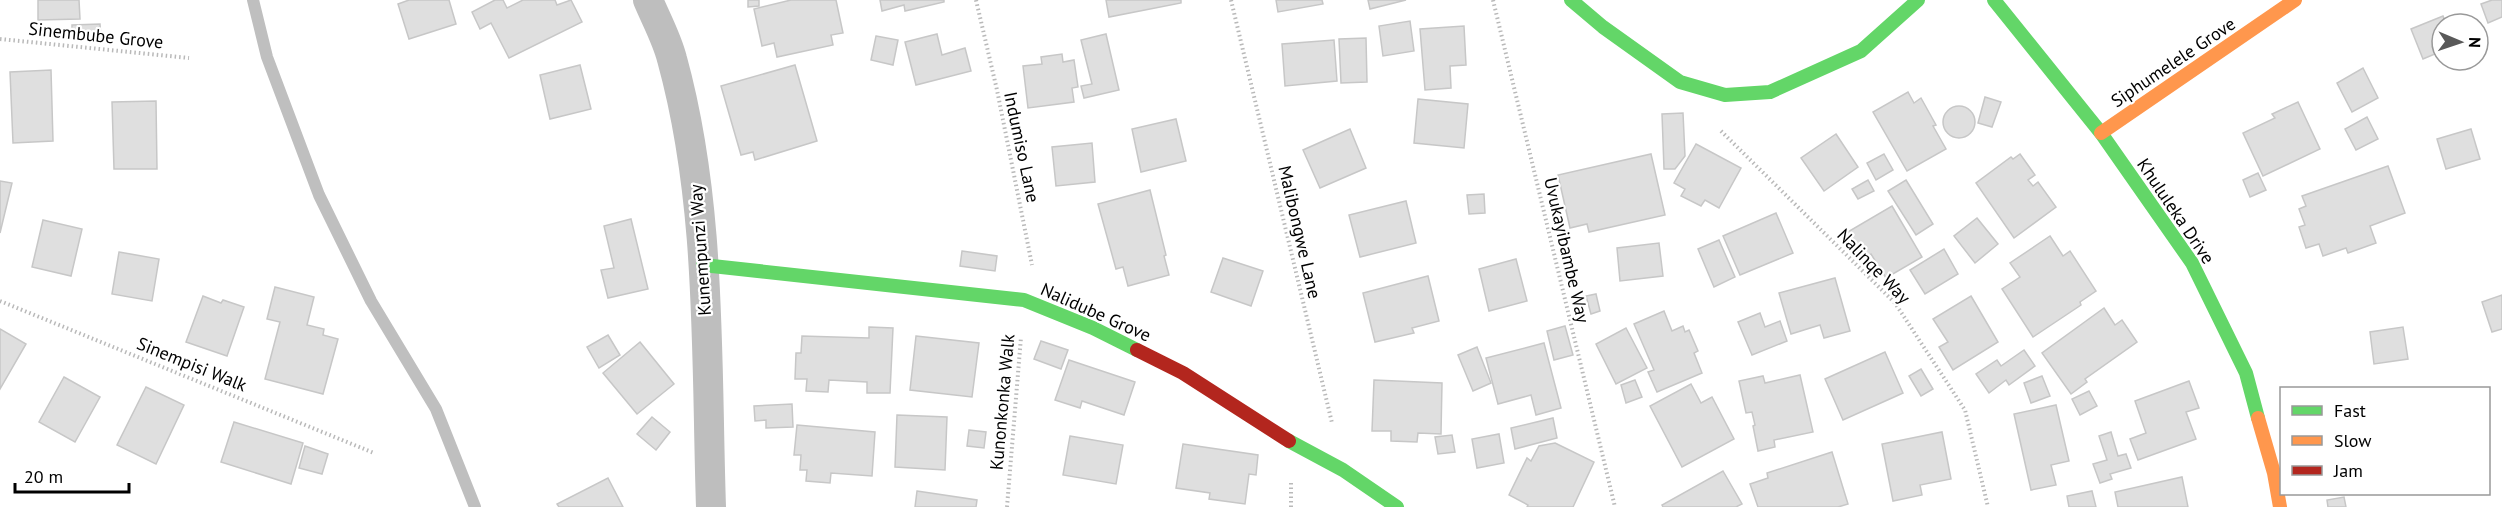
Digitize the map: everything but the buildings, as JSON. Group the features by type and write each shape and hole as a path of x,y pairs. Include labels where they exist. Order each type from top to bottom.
{"street":[{"name":"Kunempunzi Way","path":"648,0 672,57 692,150 703,265 711,507"},
{"path":"1571,0 1603,27 1680,82 1725,95 1770,92 1861,51 1918,0"},
{"name":"Khululeka Drive","path":"1994,0 2101,133 2192,263 2246,373 2274,473 2280,507"},
{"name":"Siphumelele Grove","path":"2101,133 2295,0"},
{"name":"Nalidube Grove","path":"703,265 1024,300 1093,328 1183,373 1293,443 1343,470 1397,507"}],"path":[{"name":"Indumiso Lane","path":"976,0 1032,262 1024,300"},
{"name":"Malibongwe Lane","path":"1232,0 1343,470"},
{"name":"Uvukayibambe Way","path":"1493,0 1615,507"},
{"name":"Sinembube Grove","path":"0,39 189,58"},
{"name":"Nalinqe Way","path":"1715,123 1894,303 1965,410 1988,507"},
{"name":"Kunonkonka Walk","path":"1007,507 1024,300"},
{"name":"Sinempisi Walk","path":"0,301 374,453"}],"waterway":[{"path":"253,0 267,57 319,195 371,301 436,409 475,507"}],"traffic: fast":[{"path":"1571,0 1603,27 1680,82 1725,95 1770,92 1861,51 1918,0"},
{"path":"1994,0 2101,133 2192,263 2246,373 2258,418"},
{"path":"703,265 1024,300 1093,328 1137,350"},
{"path":"1289,441 1343,470 1397,507"}],"traffic: slow":[{"path":"2101,133 2295,0"},
{"path":"2258,418 2274,473 2280,507"}],"traffic: jam":[{"path":"1137,350 1183,373 1289,441"}]}
